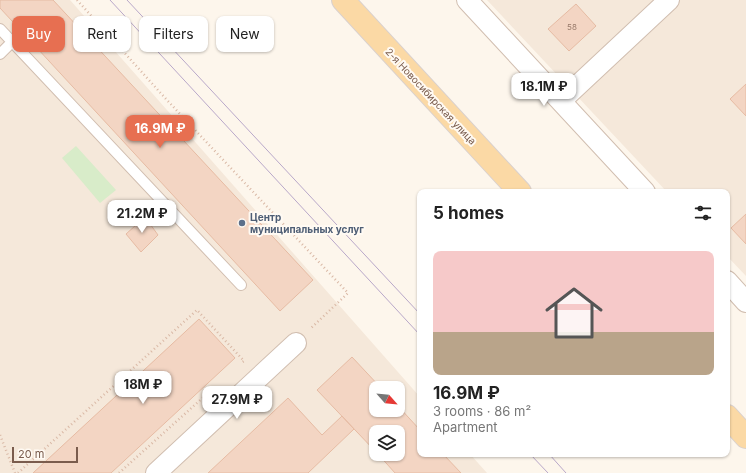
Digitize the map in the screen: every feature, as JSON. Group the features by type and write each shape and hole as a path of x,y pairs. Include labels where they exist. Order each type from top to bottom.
{"main road":[{"name":"2-я Новосибирская улица","path":"343,0 517,189"},
{"path":"730,419 746,437"}],"street":[{"path":"467,0 642,189"},
{"path":"561,101 669,0"},
{"path":"730,284 746,302"},
{"path":"156,473 296,343"}],"lane":[{"path":"0,28 12,42 0,54"},
{"path":"21,52 241,285"}],"path":[{"path":"77,0 166,99 348,293 296,343"},
{"path":"18,473 197,310 244,361 238,366"},
{"path":"120,473 220,382"},
{"path":"0,435 15,473"}],"shaded area":[{"path":"0,0 70,0 84,16 73,16 73,52 116,52 417,394 417,457 473,457 487,473 0,473"},
{"path":"487,0 746,0 746,276 730,259 730,189 664,189"}],"green space":[{"path":"76,146 116,190 100,203 62,158"}],"building":[{"path":"0,0 53,0 73,22 73,52 101,52 313,280 280,311 41,52 65,52 65,16 12,16 12,21 0,8"},
{"path":"576,4 596,26 569,51 548,29"},
{"path":"746,84 746,116 730,99"},
{"path":"746,214 746,244 731,228"},
{"path":"145,217 158,235 141,252 126,234"},
{"path":"199,319 235,358 111,473 33,473"},
{"path":"352,357 374,381 369,381 369,417 405,417 405,414 417,427 417,457 446,457 461,473 395,473 384,461 405,461 405,425 369,425 369,445 317,390"},
{"path":"288,398 322,435 342,416 354,429 308,473 208,473"}],"tram line":[{"path":"110,0 417,332"},
{"path":"127,0 417,311"},
{"path":"533,457 548,473"},
{"path":"552,457 566,473"}],"place":[{"name":"Центр муниципальных услуг","path":"242,223"}]}
